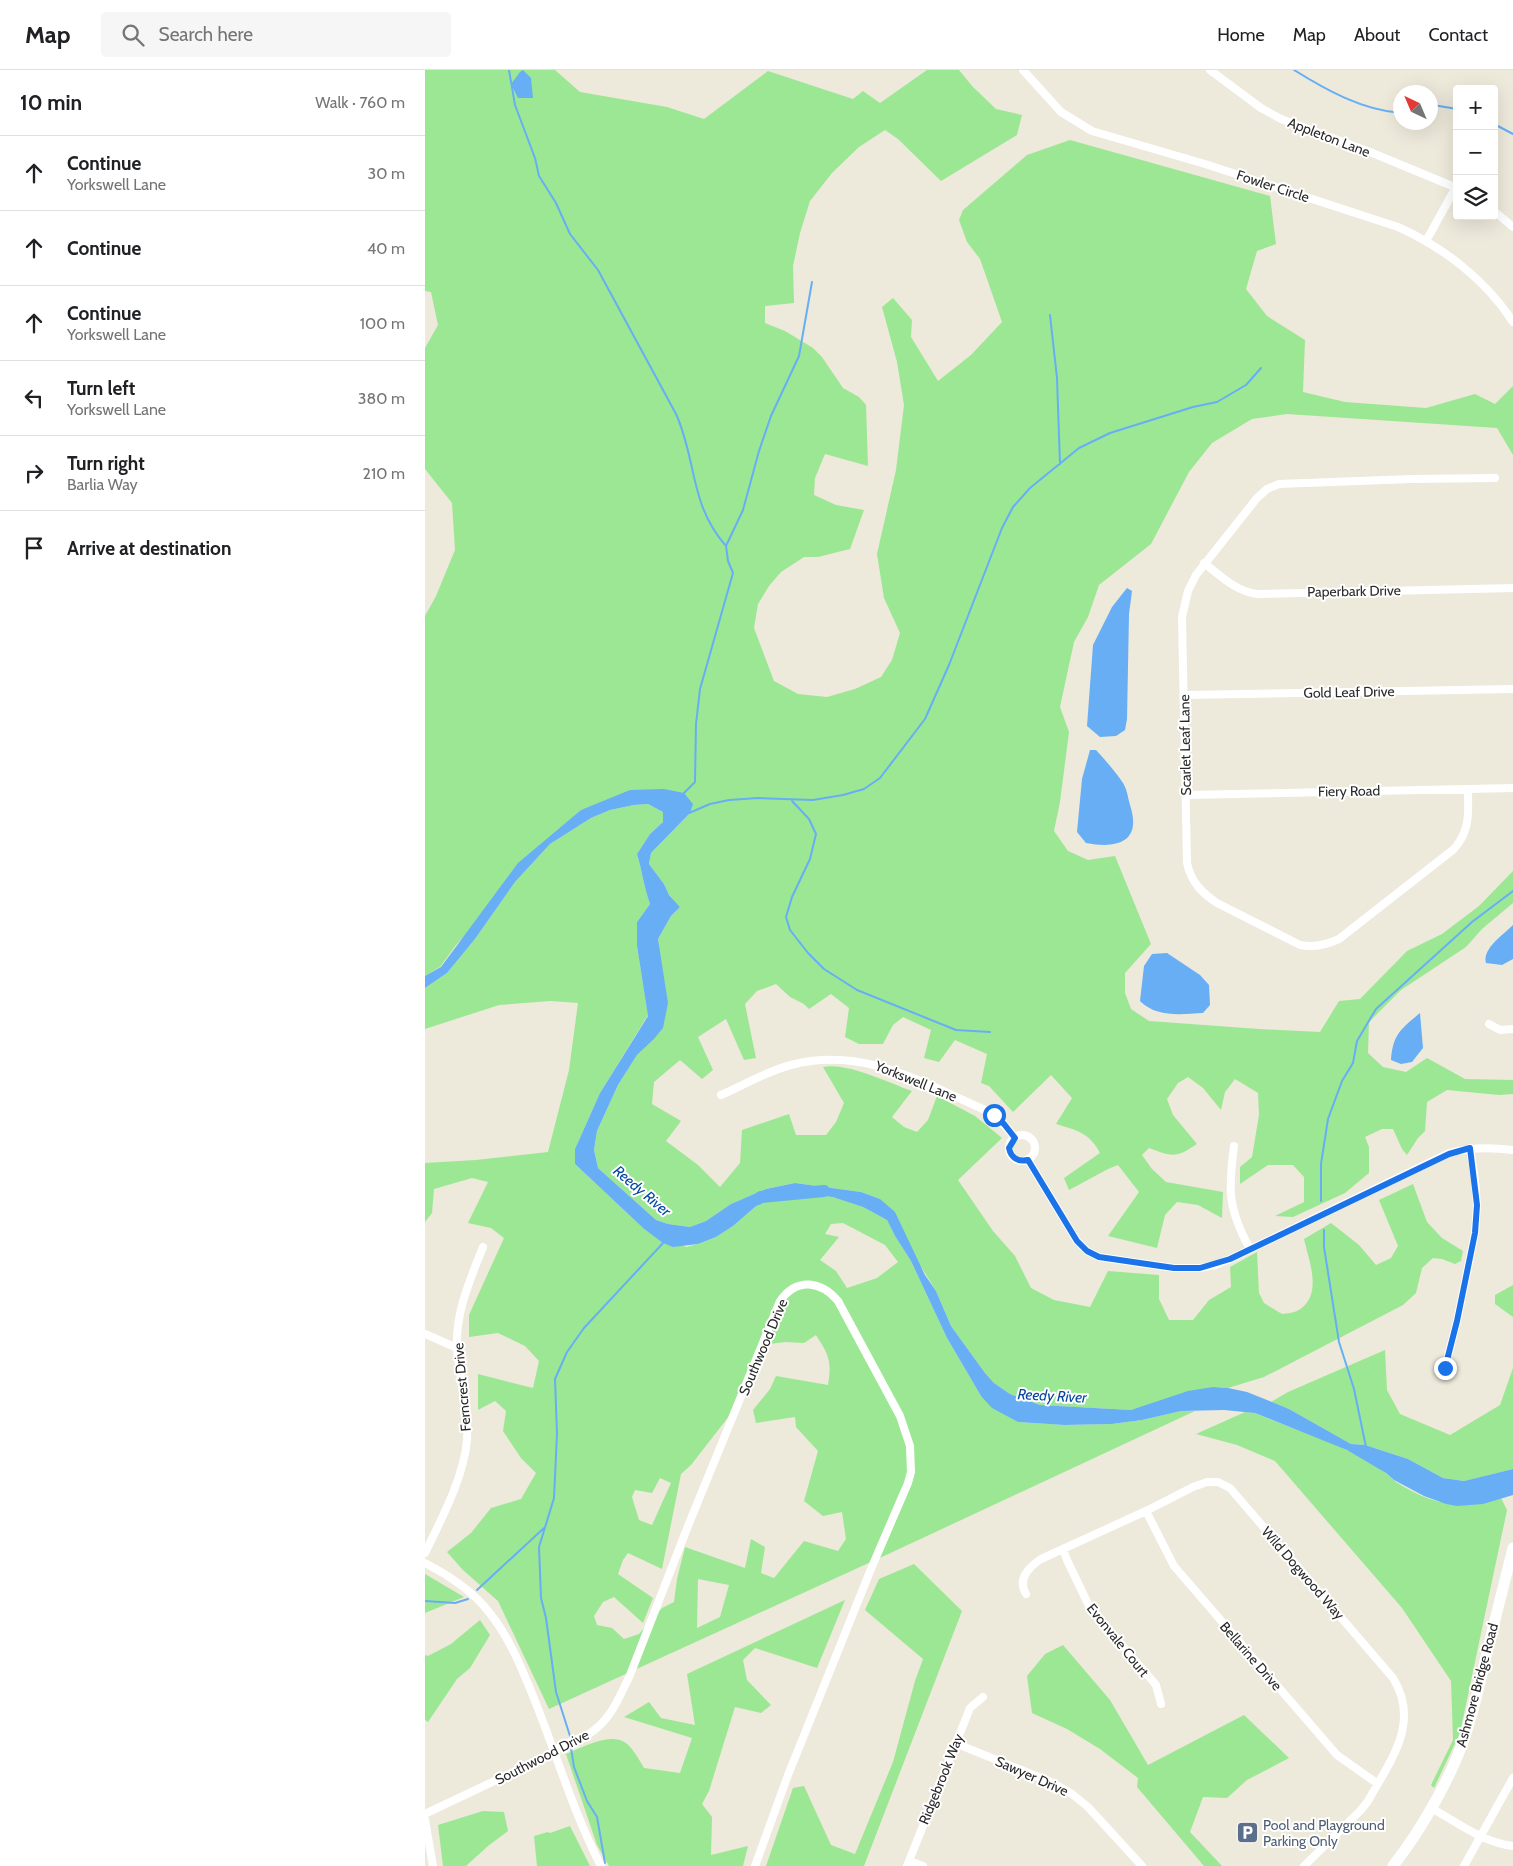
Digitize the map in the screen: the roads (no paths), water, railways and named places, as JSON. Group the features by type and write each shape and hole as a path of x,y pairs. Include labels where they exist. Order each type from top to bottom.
{"main road":[{"name":"Ashmore Bridge Road","path":"1393,1866 1431,1808 1453,1765 1466,1734 1513,1548"}],"street":[{"name":"Fowler Circle","path":"1023,70 1061,112 1093,131 1205,164 1398,227 1426,241 1454,260 1489,291 1513,322"},
{"name":"Appleton Lane","path":"1210,70 1261,108 1281,119 1369,152 1453,187"},
{"path":"1426,241 1453,193"},
{"path":"1498,214 1513,227"},
{"name":"Scarlet Leaf Lane","path":"1468,789 1468,821 1466,830 1454,849 1339,939 1315,947 1300,945 1217,903 1201,891 1191,877 1187,863 1183,608 1191,583 1204,563 1257,498 1267,489 1279,484 1495,478"},
{"name":"Paperbark Drive","path":"1204,563 1233,586 1257,594 1513,588"},
{"name":"Gold Leaf Drive","path":"1184,695 1513,689"},
{"name":"Fiery Road","path":"1186,795 1513,788"},
{"path":"1489,1024 1500,1030 1513,1029"},
{"name":"Yorkswell Lane","path":"721,1096 772,1071 791,1065 812,1060 836,1059 859,1061 889,1068 985,1110 1004,1124 1015,1138"},
{"path":"1024,1136 1033,1143 1034,1151 1028,1160 1018,1160 1011,1156 1009,1148 1015,1138 1024,1136"},
{"path":"1234,1146 1231,1168 1231,1199 1237,1223 1251,1249"},
{"path":"1028,1160 1077,1241 1087,1251 1099,1257 1187,1269 1215,1265 1449,1154 1470,1148 1487,1147 1513,1150"},
{"path":"1445,1368 1457,1321 1475,1233 1477,1205 1470,1148"},
{"name":"Ferncrest Drive","path":"425,1554 451,1494 465,1451 467,1427 457,1348 460,1312 465,1293 483,1247"},
{"name":"Southwood Drive","path":"425,1814 459,1799 594,1731 609,1716 619,1698 780,1301 787,1293 800,1285 814,1284 831,1293 842,1308 900,1416 910,1446 911,1472 788,1775 755,1866"},
{"path":"425,1334 457,1348"},
{"name":"Wild Dogwood Way","path":"1026,1594 1022,1588 1024,1578 1029,1567 1041,1559 1207,1482 1218,1482 1228,1486 1393,1678 1401,1693 1404,1704 1405,1726 1378,1784 1361,1810 1304,1866"},
{"name":"Bellarine Drive","path":"1146,1511 1174,1566 1337,1755 1378,1784"},
{"name":"Evonvale Court","path":"1063,1549 1089,1606 1156,1685 1161,1704"},
{"path":"425,1563 465,1587 483,1604 510,1643 521,1665 586,1834 601,1866"},
{"name":"Ridgebrook Way","path":"908,1864 970,1708 983,1697"},
{"name":"Sawyer Drive","path":"955,1743 1053,1783 1073,1794 1088,1807 1142,1866"},
{"path":"1464,1866 1513,1778"},
{"path":"1431,1808 1481,1837 1500,1844 1513,1846"},
{"path":"425,1820 433,1866"},
{"path":"908,1864 923,1866"}],"water":[{"path":"523,70 531,78 533,98 518,98 511,84"},
{"path":"1127,588 1132,591 1129,614 1127,719 1125,730 1116,736 1100,737 1087,726 1093,645 1112,607"},
{"path":"1090,750 1096,750 1120,779 1126,791 1133,818 1133,827 1130,835 1125,840 1117,843 1098,845 1086,843 1077,832 1082,779"},
{"name":"Reedy River","path":"664,789 684,793 693,804 690,813 651,853 649,864 664,884 669,895 680,907 671,916 658,939 668,1003 663,1028 637,1055 618,1085 597,1131 594,1150 598,1168 656,1220 690,1227 706,1221 731,1204 754,1194 766,1189 795,1183 861,1192 880,1199 895,1212 925,1275 936,1291 951,1326 985,1373 994,1383 1010,1394 1040,1405 1131,1410 1188,1391 1213,1387 1228,1388 1247,1392 1289,1409 1351,1444 1365,1445 1408,1459 1443,1478 1464,1481 1513,1469 1513,1495 1483,1504 1457,1506 1446,1504 1424,1496 1394,1480 1386,1473 1347,1450 1255,1413 1224,1410 1181,1411 1142,1420 1112,1424 1064,1425 1018,1422 992,1408 981,1396 947,1338 911,1261 887,1220 863,1207 833,1197 789,1191 772,1196 755,1207 733,1226 716,1237 698,1244 673,1247 663,1243 643,1228 575,1164 575,1149 600,1093 648,1016 637,946 637,922 650,904 637,854 650,834 663,822 663,812 648,804 610,810 591,818 550,844 515,882 475,939 447,973 425,988 425,976 441,967 518,863 581,810 630,790"},
{"path":"1513,925 1513,959 1502,965 1486,963 1490,947"},
{"path":"1167,953 1200,975 1209,985 1210,1005 1203,1013 1162,1013 1140,1001 1144,966 1152,954"},
{"path":"1420,1013 1423,1048 1412,1062 1401,1064 1391,1060 1394,1044 1399,1033"}],"waterway":[{"path":"509,70 515,105 535,158 539,176 556,203 570,234 598,270 676,414 683,431 699,498 714,530 726,546"},
{"path":"1294,70 1345,98 1372,108 1393,112"},
{"path":"1438,106 1453,108"},
{"path":"1498,126 1513,134"},
{"path":"684,793 695,782 696,724 700,689 733,573 728,561 726,546 743,510 759,451 771,416 799,356 812,282"},
{"path":"1050,315 1057,378 1060,464"},
{"path":"689,813 710,804 729,800 758,798 813,800 843,795 864,789 880,778 925,719 949,665 1002,528 1013,507 1030,488 1079,448 1110,433 1193,407 1217,402 1246,385 1261,368"},
{"path":"792,801 809,819 816,834 810,859 792,897 786,917 790,930 808,953 824,969 857,990 956,1030 990,1032"},
{"path":"1321,1201 1321,1164 1328,1119 1342,1081 1353,1063 1357,1041 1376,1009 1472,922 1513,891"},
{"name":"Reedy River","path":"758,1199 761,1197 824,1191"},
{"path":"1324,1230 1324,1247 1339,1342 1354,1389 1366,1447"},
{"path":"570,1736 556,1692 546,1618 541,1598 539,1547 554,1498 557,1434 555,1379 567,1352 584,1328 664,1242"},
{"path":"477,1590 544,1528"},
{"path":"425,1601 455,1603 468,1599"},
{"path":"571,1748 574,1767 587,1801 597,1817 605,1863"}],"place":[{"name":"Pool and Playground Parking Only","path":"1247,1833"}]}
